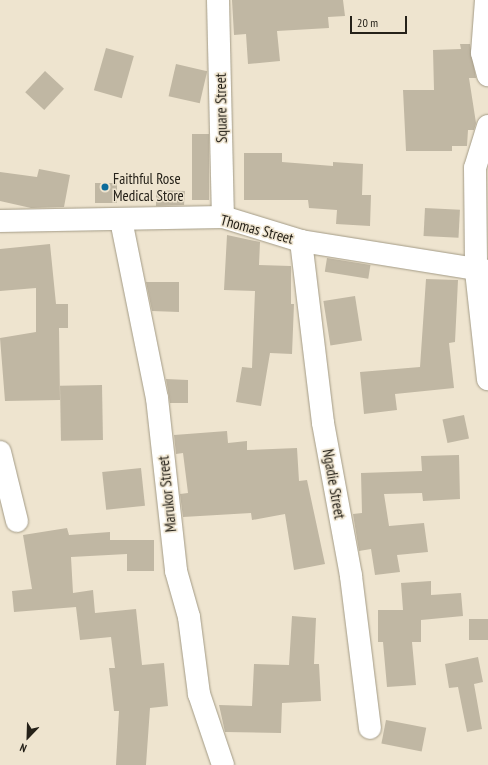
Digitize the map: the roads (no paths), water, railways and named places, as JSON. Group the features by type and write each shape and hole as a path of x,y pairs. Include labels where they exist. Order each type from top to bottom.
{"street":[{"name":"Square Street","path":"218,0 223,217"},
{"path":"486,0 482,53 488,75"},
{"path":"488,126 475,168 488,379"},
{"name":"Thomas Street","path":"0,221 223,217 301,240 482,271"},
{"name":"Marukor Street","path":"121,220 157,398 176,571 189,617 199,694 223,765"},
{"name":"Ngadie Street","path":"301,240 322,423 351,576 370,728"},
{"path":"0,452 17,521"}],"place":[{"name":"Faithful Rose Medical Store","path":"105,187"}]}
